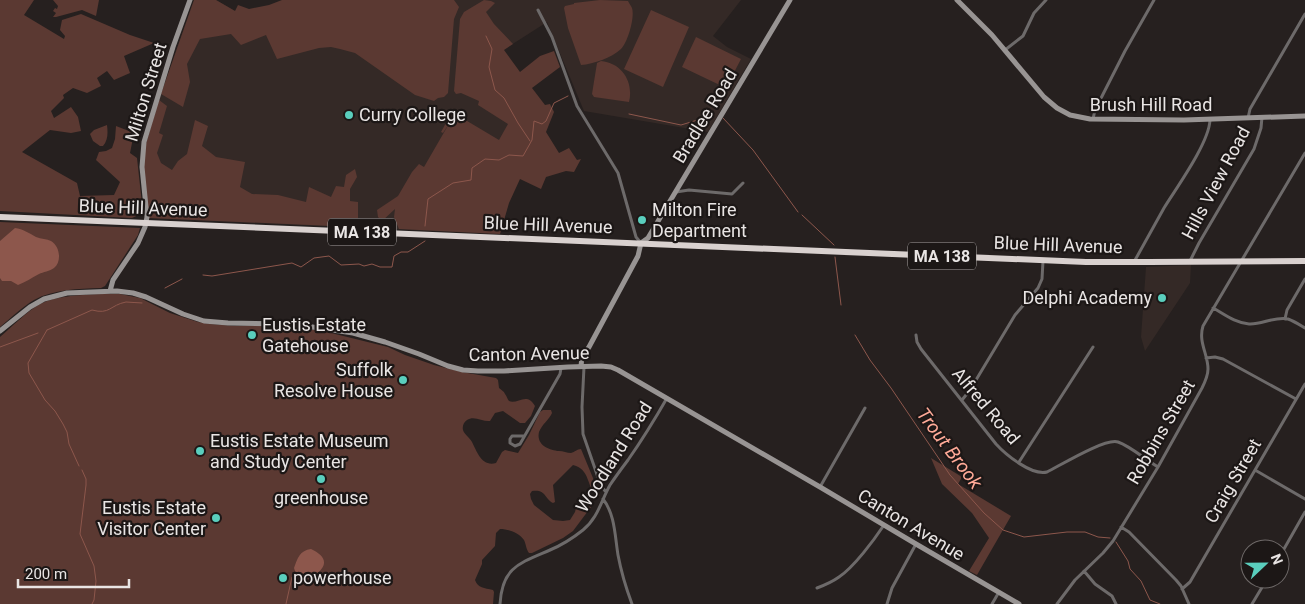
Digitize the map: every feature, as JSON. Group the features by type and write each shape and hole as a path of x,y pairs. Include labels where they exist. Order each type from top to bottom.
{"highway":[{"name":"Blue Hill Avenue","path":"0,217 1043,260 1133,262 1305,261"}],"street":[{"name":"Milton Street","path":"146,223 142,168 144,142 190,0"},
{"name":"Bradlee Road","path":"584,366 582,357 638,256 641,243 648,238 790,0"},
{"name":"Brush Hill Road","path":"957,0 984,26 1038,91 1052,105 1070,115 1093,119 1184,120 1305,116"},
{"path":"1005,50 1023,36 1034,13 1046,0"},
{"path":"1093,119 1095,110 1125,51 1154,0"},
{"path":"538,10 550,34 580,110 619,175 636,237 641,243"},
{"path":"1248,118 1250,109 1305,14"},
{"name":"Hills View Road","path":"1190,262 1199,243 1254,149 1261,128 1262,117"},
{"path":"1133,262 1197,154 1210,120"},
{"name":"Robbins Street","path":"1057,604 1075,580 1107,549 1122,527 1204,385 1208,372 1202,343 1202,329 1305,153"},
{"path":"682,182 686,188 692,190 732,194 742,183"},
{"path":"674,193 692,190"},
{"path":"110,291 113,280 140,239 146,223"},
{"path":"962,400 970,390 1014,315 1038,288 1042,279 1043,260"},
{"path":"1285,319 1287,310 1305,279"},
{"name":"Canton Avenue","path":"0,332 30,307 44,299 67,293 110,291 142,295 183,314 204,321 234,324 292,324 344,331 384,342 463,370 504,371 584,366 614,368 1019,604"},
{"path":"1213,308 1229,318 1244,323 1255,324 1285,319 1305,328"},
{"name":"Alfred Road","path":"916,335 921,349 1000,447 1008,455 1034,471 1043,473 1049,471 1098,446 1114,442 1122,444 1158,467"},
{"path":"1019,462 1094,347"},
{"path":"1206,358 1215,357 1223,359 1296,399"},
{"path":"584,366 583,434 601,486 606,492"},
{"path":"524,436 515,435 511,437 510,443 513,446 519,444 524,436 560,374 561,367"},
{"name":"Craig Street","path":"1182,589 1190,582 1305,384"},
{"name":"Woodland Road","path":"500,604 505,580 513,569 524,561 563,544 583,530 595,518 606,492 667,398"},
{"path":"820,487 865,408"},
{"path":"1255,470 1305,499"},
{"path":"603,499 610,512 620,562 632,604"},
{"path":"1290,539 1305,512"},
{"path":"817,588 846,572 884,525"},
{"path":"1122,527 1178,582 1189,604"},
{"path":"887,604 892,588 916,544"},
{"path":"1084,571 1095,584 1112,596 1116,604"},
{"path":"1252,604 1261,589"},
{"path":"992,604 999,592"}],"shaded area":[{"path":"0,0 34,0 24,15 64,39 65,36 60,30 62,20 81,14 154,43 124,56 130,73 114,80 107,71 97,78 101,86 87,93 73,88 63,95 64,98 51,111 54,118 71,107 78,117 81,131 71,133 50,130 22,152 77,183 80,196 114,195 120,182 96,160 99,152 112,148 116,126 134,133 130,153 137,158 143,213 132,218 0,211"},
{"path":"53,0 99,0 96,16 82,10 53,17 56,13 53,11 58,6"},
{"name":"Curry College","path":"194,0 216,0 294,45 323,0 741,0 713,36 727,47 751,59 708,132 584,111 547,22 500,52 528,132 500,234 149,218 150,126"},
{"path":"194,0 216,0 235,11 238,5 249,9 282,0 454,0 459,7 454,19 448,93 434,101 415,95 355,53 331,47 319,48 277,59 266,35 241,45 231,34 200,39 187,64 190,82 183,107 161,94"},
{"path":"484,0 495,3 486,12 494,24 513,44 504,50 520,72 540,56 554,51 560,67 532,88 545,105 550,104 554,112 546,132 559,153 569,148 577,160 581,159 574,172 566,171 546,177 541,189 520,179 509,203 500,234 399,229 394,217 395,209 382,221 378,217 377,210 398,196 419,164 424,167 450,122 443,133 441,132 452,112 499,140 508,124 478,105 479,101 461,93 456,94 454,91 460,19 464,12"},
{"path":"600,0 628,1 633,12 630,29 624,46 617,52 602,60 581,65 568,28 564,8 574,3"},
{"path":"651,10 689,27 663,87 624,69"},
{"path":"696,37 741,59 726,88 682,67"},
{"path":"601,61 615,65 625,75 630,87 629,102 594,97 592,94 597,63"},
{"path":"159,100 167,106 159,133 163,135 157,153 161,163 172,170 178,161 187,154 195,120 208,126 202,146 216,157 245,162 240,187 252,194 278,195 306,202 309,187 331,197 336,186 344,187 346,175 355,169 357,177 350,189 350,201 358,202 358,224 354,227 149,218 144,172 144,150"},
{"path":"107,125 107,139 103,146 100,146 93,141 90,134 94,130"},
{"path":"0,222 140,228 138,235 105,286 101,288 75,289 42,296 25,306 0,327"},
{"path":"15,228 51,241 56,246 59,254 57,265 54,268 18,285 11,281 2,281 0,278 0,241"},
{"name":"Delphi Academy","path":"1191,265 1190,283 1145,351 1141,337 1146,267"},
{"path":"120,294 140,298 170,313 198,322 234,326 279,326 323,331 388,347 434,365 496,378 499,388 504,392 509,401 529,399 535,406 531,416 525,423 520,423 503,411 495,413 490,421 473,418 466,421 463,426 464,432 481,458 491,464 496,463 505,450 518,453 540,412 551,410 551,415 539,432 539,440 547,448 555,450 571,453 581,449 600,495 598,497 594,493 583,470 573,465 553,485 555,502 550,501 540,491 532,491 530,494 534,505 553,520 570,520 577,504 580,503 591,507 573,531 532,553 529,553 524,540 517,533 500,529 496,533 495,546 482,560 475,580 480,586 493,590 493,604 0,604 0,337 30,311 47,301 71,296"},
{"path":"931,458 962,477 958,484 1011,516 977,575 969,571 989,538 972,513 942,484"},
{"path":"311,549 323,558 324,564 311,578 304,579 296,574 294,568 302,553"}],"waterway":[{"path":"486,36 492,49 489,67 495,90 504,98 530,141"},
{"name":"Trout Brook","path":"425,226 428,199 453,183 471,180 472,168 485,159 499,160 509,155 523,156 532,140 534,121 542,124 546,121 554,103 568,96"},
{"name":"Trout Brook","path":"629,114 681,125 714,115"},
{"name":"Trout Brook","path":"723,118 753,150 798,212"},
{"name":"Trout Brook","path":"802,215 834,245"},
{"name":"Trout Brook","path":"203,275 212,276 292,263 301,267 314,258 329,256 341,265 359,264 364,266 372,264 380,267 392,267 394,256 401,252 408,252 425,241"},
{"name":"Trout Brook","path":"835,257 841,305"},
{"name":"Trout Brook","path":"165,288 182,279"},
{"name":"Trout Brook","path":"47,330 92,310 103,311 126,302 142,303"},
{"path":"47,330 28,363 29,373 45,400 63,424 67,432 69,444 79,466"},
{"name":"Trout Brook","path":"0,347 38,333"},
{"name":"Trout Brook","path":"855,335 870,360 950,475 984,513 1003,530 1024,537 1085,532 1098,537 1110,538"},
{"path":"82,470 86,479 86,485 80,534 94,566 96,581 92,604"},
{"name":"Trout Brook","path":"1116,542 1128,561 1130,569 1141,581 1150,600 1160,604"},
{"path":"286,604 292,577 297,573"}],"place":[{"name":"Curry College","path":"349,115"},
{"name":"Milton Fire Department","path":"642,220"},
{"name":"Delphi Academy","path":"1162,298"},
{"name":"Eustis Estate Gatehouse","path":"252,335"},
{"name":"Suffolk Resolve House","path":"403,380"},
{"name":"Eustis Estate Museum and Study Center","path":"200,451"},
{"name":"greenhouse","path":"321,479"},
{"name":"Eustis Estate Visitor Center","path":"216,518"},
{"name":"powerhouse","path":"283,578"}]}
